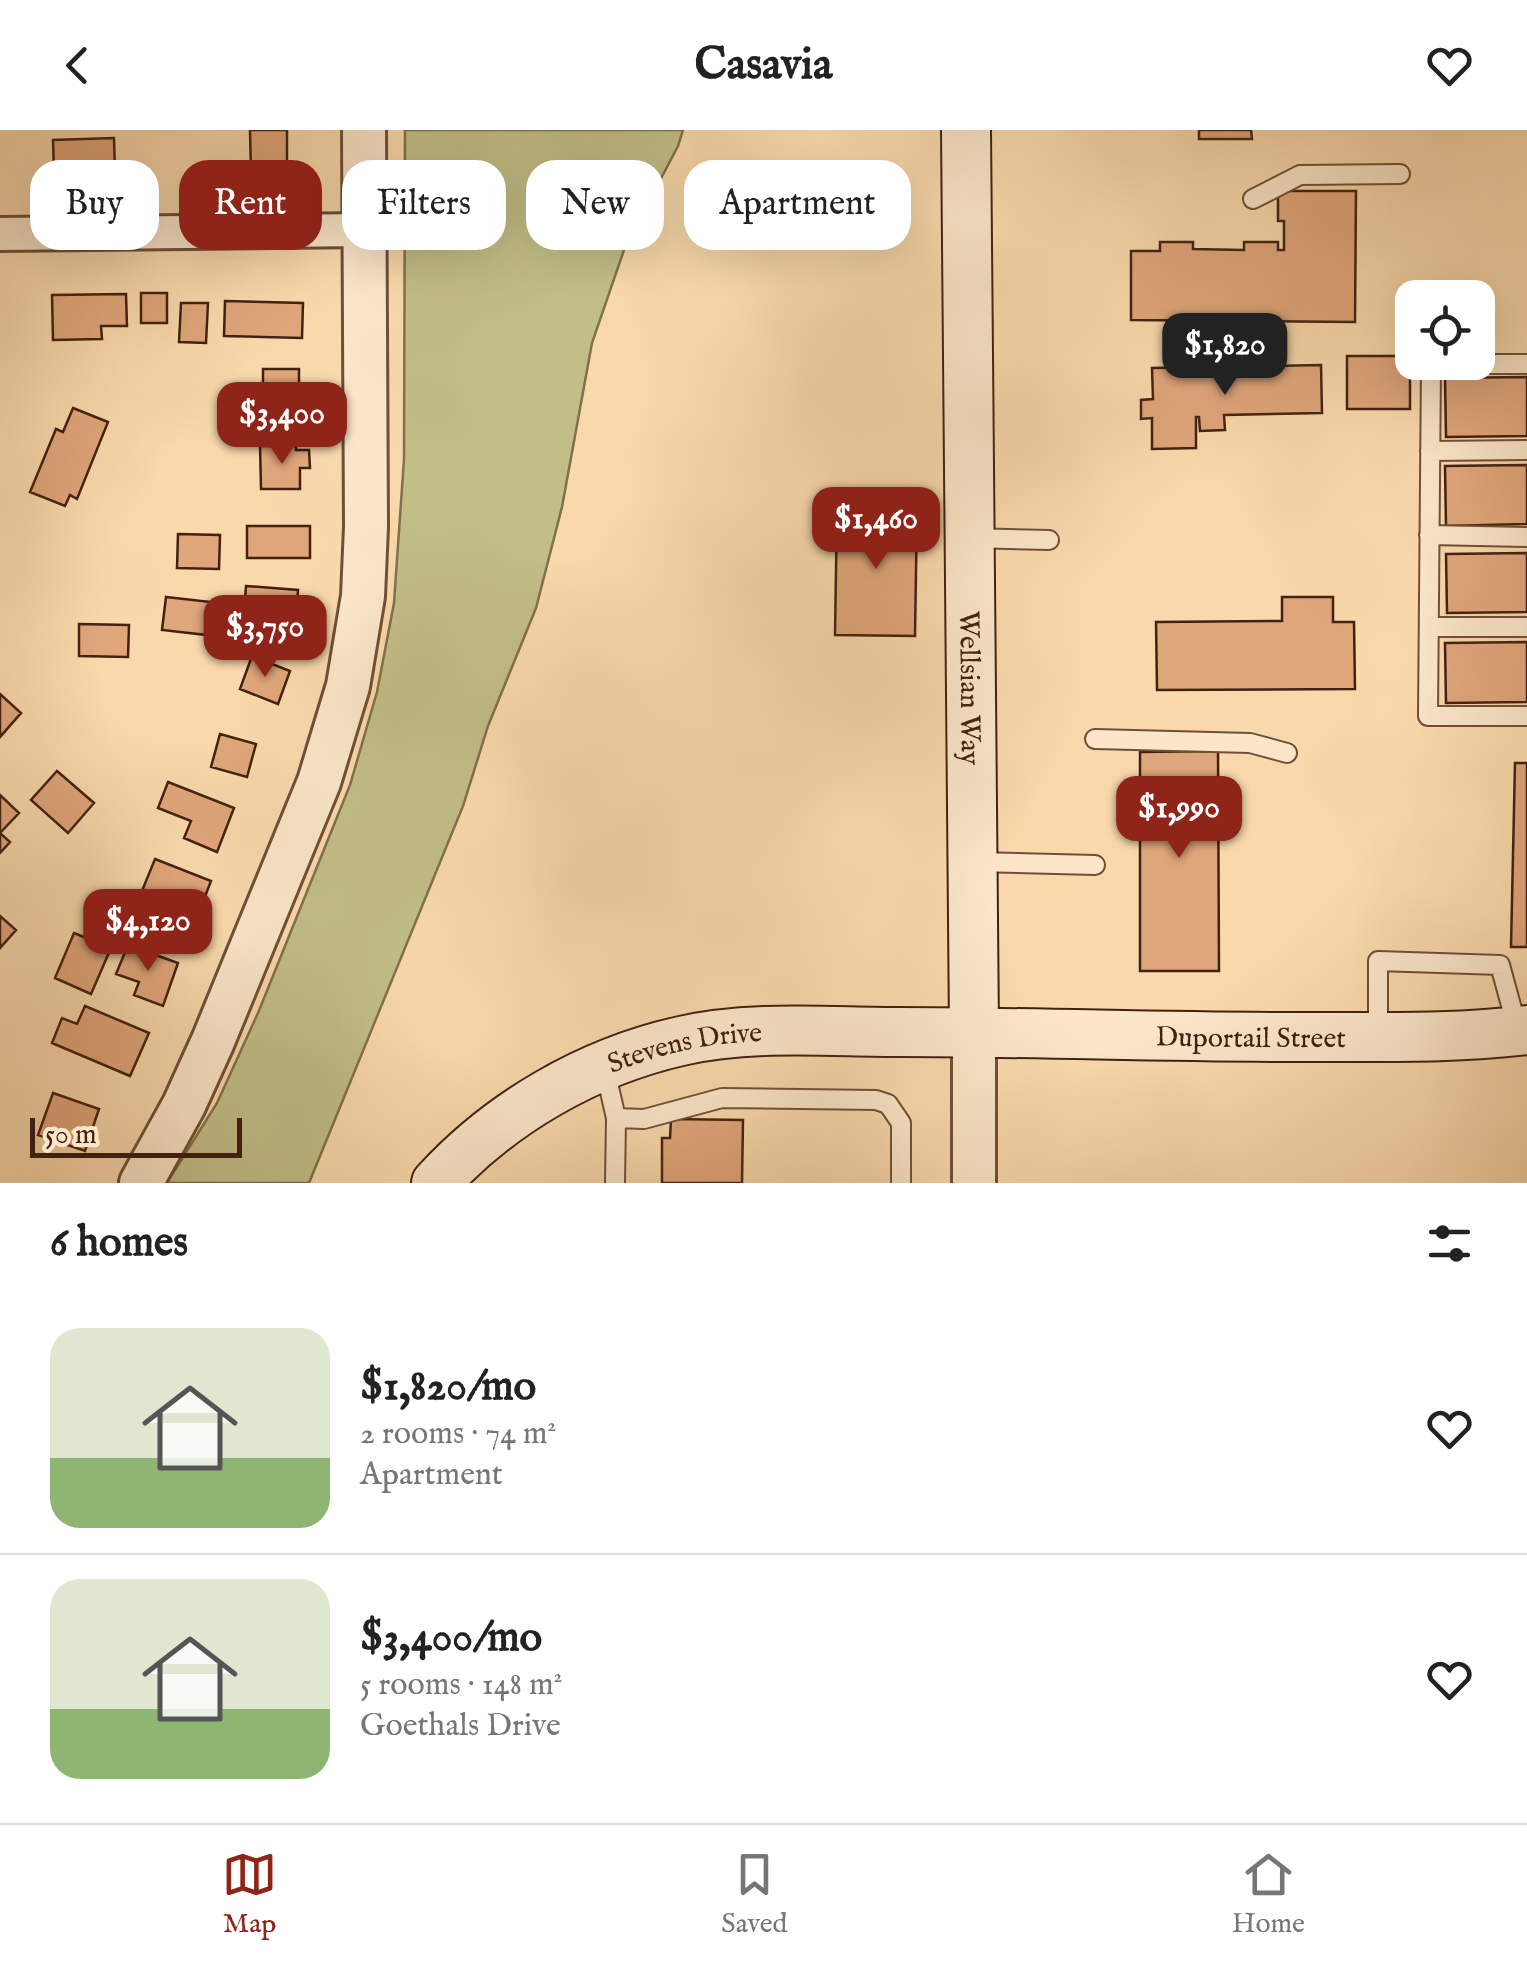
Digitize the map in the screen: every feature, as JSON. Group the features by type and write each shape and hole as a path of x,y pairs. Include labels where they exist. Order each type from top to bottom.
{"main road":[{"name":"Wellsian Way","path":"966,130 974,1032"},
{"name":"Duportail Street","path":"974,1032 1378,1037 1523,1030"},
{"name":"Stevens Drive","path":"436,1183 455,1162 524,1108 604,1066 681,1041 714,1036 974,1032"}],"street":[{"path":"364,130 364,160"},
{"path":"0,234 342,230"},
{"path":"142,1183 184,1105 304,820 334,740 348,686 363,596 366,527 364,250"},
{"name":"Wellsian Way","path":"974,1032 974,1183"}],"lane":[{"path":"1253,198 1300,174 1400,174"},
{"path":"1527,364 1431,364 1428,716 1527,716"},
{"path":"1430,451 1527,450"},
{"path":"1430,535 1527,537"},
{"path":"969,538 1049,540"},
{"path":"1429,627 1527,627"},
{"path":"1096,739 1250,743 1287,753"},
{"path":"972,862 1096,865"},
{"path":"1378,1037 1378,961 1500,965 1523,1030"},
{"path":"604,1066 616,1118 615,1183"},
{"path":"616,1118 644,1119 722,1098 876,1100 888,1104 901,1123 901,1183"}],"shaded area":[{"path":"405,130 683,130 664,173 664,160 526,160 526,250 624,250 592,343 562,507 536,608 488,726 463,806 309,1183 167,1183 217,1103 258,1013 350,785 377,692 394,603 404,459 405,250 506,250 506,160 405,160"}],"building":[{"path":"250,130 287,130 287,160 251,160"},
{"path":"1199,130 1251,130 1252,139 1199,139"},
{"path":"114,138 115,160 54,160 53,140"},
{"path":"1278,191 1356,191 1355,322 1131,320 1131,251 1160,251 1160,242 1193,242 1193,249 1244,250 1244,242 1278,242 1278,250 1284,250 1284,221 1278,221"},
{"path":"141,293 167,293 167,323 141,323"},
{"path":"126,294 127,326 101,326 102,339 53,340 52,295"},
{"path":"225,301 303,303 302,338 224,336"},
{"path":"181,303 208,303 206,343 179,342"},
{"path":"1347,356 1395,356 1395,380 1410,380 1410,409 1347,409"},
{"path":"1321,365 1322,413 1224,415 1225,430 1200,431 1196,417 1196,448 1152,449 1152,418 1141,419 1141,400 1153,399 1152,368"},
{"path":"263,369 299,369 299,409 263,409"},
{"path":"1527,377 1527,436 1446,437 1445,380"},
{"path":"73,408 108,422 77,499 70,495 65,506 30,492 56,429 63,432"},
{"path":"260,446 309,450 310,468 300,468 300,489 261,489"},
{"path":"1527,465 1527,524 1446,526 1445,466"},
{"path":"837,507 917,508 915,636 835,635"},
{"path":"247,526 310,526 310,558 247,558"},
{"path":"178,534 220,535 219,569 177,568"},
{"path":"1527,553 1527,612 1447,613 1446,554"},
{"path":"246,586 298,590 295,631 243,627"},
{"path":"166,597 211,602 207,635 162,630"},
{"path":"1282,597 1333,597 1333,622 1354,622 1355,689 1157,690 1156,622 1282,621"},
{"path":"79,624 129,625 128,657 79,656"},
{"path":"1527,642 1527,702 1446,703 1445,643"},
{"path":"252,656 290,671 278,704 240,689"},
{"path":"0,694 21,713 0,737"},
{"path":"220,734 256,744 247,777 211,767"},
{"path":"1218,751 1219,971 1140,971 1140,752"},
{"path":"1515,763 1527,763 1527,947 1511,947"},
{"path":"57,771 94,803 68,833 31,800"},
{"path":"168,782 234,808 217,852 184,838 191,821 158,808"},
{"path":"0,795 19,813 0,833"},
{"path":"0,833 10,842 0,853"},
{"path":"155,859 211,881 194,925 137,903"},
{"path":"0,916 16,930 0,948"},
{"path":"74,933 111,948 91,994 55,978"},
{"path":"128,945 178,963 163,1006 134,995 139,982 116,974"},
{"path":"85,1006 149,1033 130,1076 52,1043 62,1018 77,1024"},
{"path":"53,1093 99,1109 85,1151 38,1135"},
{"path":"671,1119 743,1120 742,1183 662,1183 662,1138 670,1138"}]}
